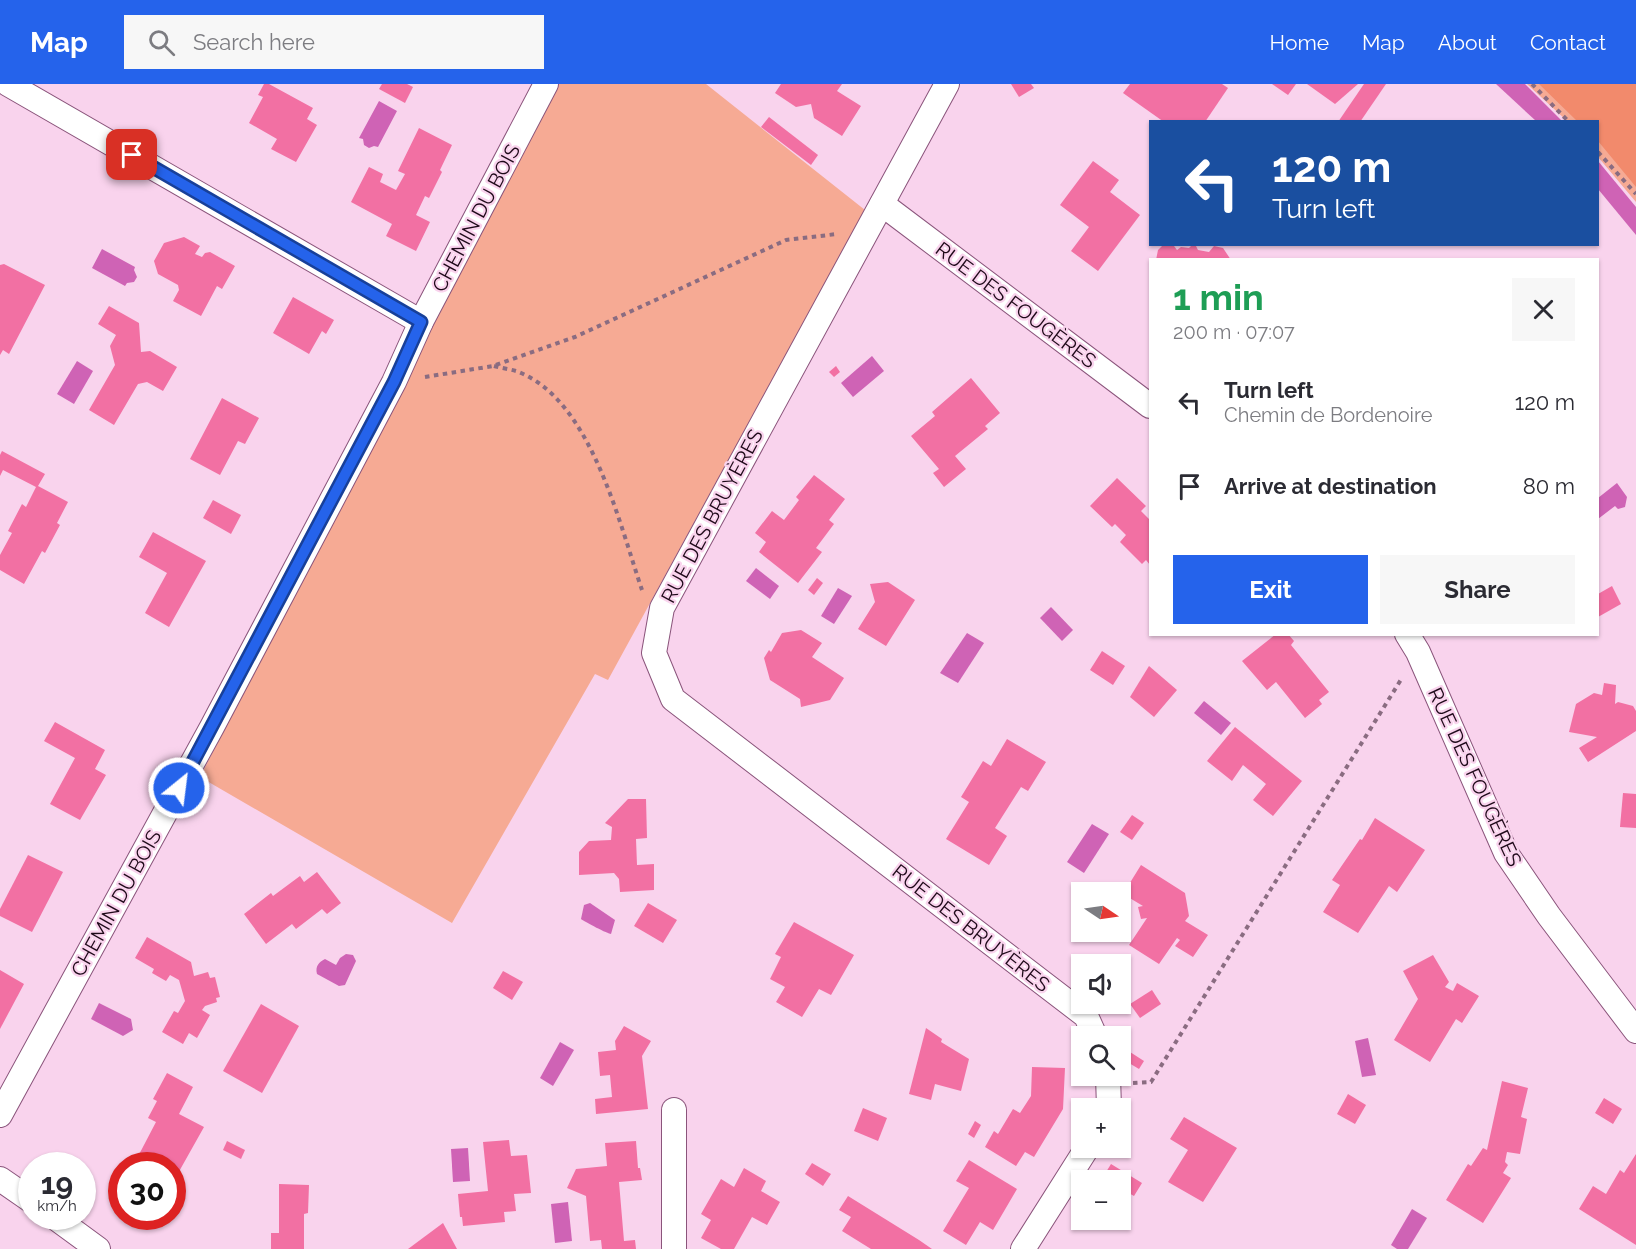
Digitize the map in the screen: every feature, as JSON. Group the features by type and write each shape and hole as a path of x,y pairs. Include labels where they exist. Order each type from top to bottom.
{"street":[{"path":"8,84 421,322"},
{"name":"CHEMIN DU BOIS","path":"0,1115 212,726 394,382 421,322 546,84"},
{"name":"RUE DES BRUYÈRES","path":"947,84 662,608 654,653 673,699 1086,1016 1090,1026"},
{"name":"RUE DES FOUGÈRES","path":"882,204 1149,405"},
{"name":"RUE DES FOUGÈRES","path":"1412,643 1506,853 1549,916 1636,1031"},
{"path":"674,1110 674,1249"},
{"path":"1023,1249 1081,1158"},
{"path":"0,1179 18,1191"},
{"path":"72,1230 98,1249"}],"path":[{"path":"1532,84 1567,120"},
{"path":"1599,153 1636,194"},
{"path":"394,382 493,366 575,337 786,240 868,230"},
{"path":"493,366 517,371 533,380 555,397 573,418 590,446 604,478 644,596 662,608"},
{"path":"1109,1090 1151,1082 1412,643"}],"shaded area":[{"path":"556,84 706,84 865,210 608,680 595,674 452,923 200,777"},
{"path":"1496,84 1525,84 1561,120 1535,120"},
{"path":"1527,84 1636,84 1636,202 1599,158 1599,120 1566,120"},
{"path":"1539,84 1636,84 1636,187 1599,142 1599,120 1576,120"},
{"path":"379,101 397,111 378,147 369,148 364,145 363,139 359,138"},
{"path":"1599,162 1636,207 1636,235 1599,190"},
{"path":"102,249 135,267 137,277 134,282 127,283 125,286 92,268"},
{"path":"872,356 884,371 853,397 841,383"},
{"path":"77,361 93,371 74,404 57,394"},
{"path":"1617,483 1627,497 1625,507 1618,509 1615,506 1599,518 1599,497"},
{"path":"756,568 779,586 770,599 746,581"},
{"path":"838,588 852,596 834,624 821,616"},
{"path":"1051,607 1073,630 1062,641 1040,618"},
{"path":"967,633 984,643 958,683 940,673"},
{"path":"1204,701 1231,723 1221,735 1194,713"},
{"path":"1092,824 1109,834 1084,873 1067,862"},
{"path":"590,903 615,920 611,934 581,919 584,905"},
{"path":"346,954 353,955 356,961 345,985 339,986 317,974 317,967 321,961 325,959 336,965"},
{"path":"99,1003 131,1019 133,1030 123,1036 91,1019"},
{"path":"1368,1038 1376,1075 1362,1077 1355,1041"},
{"path":"560,1042 574,1050 553,1086 540,1078"},
{"path":"468,1148 470,1181 453,1182 451,1149"},
{"path":"568,1202 572,1241 555,1243 551,1204"},
{"path":"1412,1209 1427,1218 1408,1249 1397,1249 1391,1245"}],"building":[{"path":"264,84 269,84 313,108 307,119 317,125 296,162 271,149 277,139 249,123 263,97 258,95"},
{"path":"382,84 407,84 413,87 405,103 379,89"},
{"path":"781,84 842,84 837,91 861,106 842,136 814,118 811,104 796,107 775,93"},
{"path":"1011,84 1031,84 1034,88 1019,97"},
{"path":"1130,84 1222,84 1228,88 1206,120 1161,120 1123,93"},
{"path":"1272,84 1296,84 1288,95"},
{"path":"1307,84 1358,84 1335,104"},
{"path":"1364,84 1386,84 1361,120 1339,120"},
{"path":"769,117 818,155 811,165 761,127"},
{"path":"419,128 452,145 429,198 425,196 416,215 430,222 416,251 386,236 392,224 351,202 369,167 383,174 380,182 396,190 405,174 398,171"},
{"path":"1093,161 1119,180 1110,192 1140,215 1098,271 1071,251 1089,227 1060,205"},
{"path":"184,237 200,246 195,254 202,257 205,253 210,252 235,266 222,289 217,286 201,316 173,301 179,290 178,285 158,274 154,261 164,243"},
{"path":"1162,246 1174,246 1177,250 1181,247 1196,246 1198,250 1209,252 1214,246 1223,248 1230,258 1156,258 1158,250"},
{"path":"4,264 45,285 9,354 3,350 0,355 0,265"},
{"path":"293,297 334,320 326,334 322,331 309,354 273,333"},
{"path":"109,306 139,323 141,352 150,351 177,367 163,391 147,382 138,384 114,425 89,410 115,365 110,346 116,335 98,324"},
{"path":"836,366 840,372 834,377 829,372"},
{"path":"971,378 1000,413 985,426 988,429 955,456 966,469 944,487 933,473 939,469 911,436 935,416 932,412"},
{"path":"222,398 259,418 245,444 238,441 220,475 190,459"},
{"path":"2,451 45,474 38,486 68,502 57,523 60,525 45,553 42,551 24,584 0,570 0,555 12,533 8,531 22,504 26,507 36,487 3,470 0,476"},
{"path":"814,475 845,499 829,520 834,524 816,548 822,552 798,583 759,552 766,542 755,533 772,511 784,520 799,500 796,497"},
{"path":"1117,478 1146,506 1141,511 1149,519 1149,564 1146,560 1142,564 1120,542 1126,535 1115,524 1112,527 1090,506"},
{"path":"213,500 241,515 231,534 203,518"},
{"path":"153,532 206,561 169,627 145,613 167,573 139,557"},
{"path":"817,578 823,583 814,595 808,590"},
{"path":"888,582 915,600 886,646 858,629 875,602 870,584"},
{"path":"1612,586 1621,604 1599,616 1599,593"},
{"path":"801,630 822,643 812,657 844,678 830,700 801,707 800,699 770,680 764,658 769,650 771,652 782,633"},
{"path":"1273,636 1290,636 1294,641 1291,645 1329,692 1319,700 1322,704 1305,718 1276,682 1267,690 1242,661"},
{"path":"1102,651 1125,666 1113,685 1090,670"},
{"path":"1149,666 1177,690 1154,717 1130,697"},
{"path":"1604,683 1616,685 1615,704 1618,702 1633,706 1636,711 1636,731 1588,762 1579,748 1597,737 1569,732 1576,704 1594,693 1602,695"},
{"path":"55,722 105,750 95,769 106,775 80,820 50,804 75,758 44,741"},
{"path":"1235,727 1302,781 1273,816 1253,800 1266,784 1243,765 1232,781 1207,761"},
{"path":"1007,739 1046,762 1028,791 1021,787 995,828 1007,836 989,865 946,839 969,802 961,797 983,761 991,766"},
{"path":"1623,793 1636,794 1636,828 1620,827"},
{"path":"628,799 646,799 647,838 636,839 637,865 654,864 654,890 620,892 619,879 614,873 579,875 579,852 589,841 611,840 612,827 605,823"},
{"path":"1132,815 1144,823 1132,840 1120,832"},
{"path":"1375,818 1425,850 1397,892 1389,886 1358,933 1323,912 1340,885 1332,880 1360,839 1362,840"},
{"path":"28,855 63,872 32,932 0,916 0,909"},
{"path":"1141,865 1185,893 1189,916 1185,921 1208,935 1193,957 1175,946 1180,940 1177,938 1159,964 1129,945 1147,918 1141,919 1138,907 1143,906 1131,899 1130,882"},
{"path":"317,872 341,903 327,914 322,909 296,929 292,924 266,944 244,914 271,893 273,896 300,876 304,882"},
{"path":"648,903 677,920 663,943 634,926"},
{"path":"794,922 854,955 831,995 819,989 802,1017 776,1002 785,987 770,979 781,957 775,954"},
{"path":"147,937 191,962 194,976 208,972 210,978 215,977 220,997 216,998 217,1002 205,1006 202,1010 210,1015 197,1038 189,1033 183,1044 162,1032 174,1011 178,1013 185,1001 179,980 170,975 166,981 152,973 154,969 135,958"},
{"path":"1433,955 1449,982 1445,987 1453,991 1457,983 1479,996 1462,1023 1456,1019 1430,1062 1394,1040 1418,999 1403,971"},
{"path":"0,970 24,984 0,1029"},
{"path":"503,971 523,982 512,1000 493,988"},
{"path":"1152,990 1161,1004 1140,1018 1131,1003"},
{"path":"261,1004 299,1026 262,1093 223,1071"},
{"path":"624,1026 651,1041 642,1056 648,1109 596,1114 595,1099 612,1097 610,1075 600,1076 598,1052 616,1050 615,1041"},
{"path":"926,1028 942,1039 941,1042 969,1059 961,1091 935,1084 931,1100 909,1094"},
{"path":"1131,1053 1144,1061 1139,1069 1131,1064"},
{"path":"1032,1067 1065,1068 1063,1109 1034,1157 1025,1152 1016,1166 985,1147 994,1131 998,1134 1013,1109 1020,1113 1031,1096"},
{"path":"167,1073 193,1087 179,1114 204,1127 186,1159 186,1152 140,1152 156,1122 148,1118 157,1101 153,1099"},
{"path":"1502,1081 1528,1088 1521,1117 1527,1119 1520,1154 1507,1152 1505,1162 1508,1165 1503,1173 1511,1178 1483,1223 1446,1200 1468,1164 1471,1166 1483,1148 1487,1150"},
{"path":"1348,1094 1366,1105 1355,1124 1337,1114"},
{"path":"1604,1098 1622,1109 1613,1124 1595,1113"},
{"path":"863,1108 887,1118 878,1141 854,1131"},
{"path":"1184,1117 1237,1148 1203,1202 1168,1182 1188,1150 1170,1139"},
{"path":"975,1121 981,1125 974,1138 968,1134"},
{"path":"509,1140 511,1156 527,1155 531,1193 514,1194 516,1211 504,1212 505,1222 463,1226 458,1194 488,1191 483,1142"},
{"path":"227,1141 245,1150 241,1159 223,1150"},
{"path":"636,1141 638,1168 640,1168 642,1180 619,1182 624,1241 635,1240 636,1249 602,1249 601,1240 590,1241 586,1196 567,1188 576,1169 607,1166 605,1143"},
{"path":"1636,1154 1636,1245 1579,1209 1593,1186 1606,1194 1620,1170 1624,1173"},
{"path":"969,1160 1017,1189 993,1230 980,1222 966,1245 943,1231 969,1188 956,1181"},
{"path":"812,1163 831,1174 823,1186 805,1174"},
{"path":"1111,1164 1121,1170 1107,1170"},
{"path":"744,1168 766,1181 761,1191 780,1202 767,1225 752,1217 734,1249 721,1249 701,1238 711,1220 701,1214 721,1179 734,1187"},
{"path":"1131,1176 1142,1183 1134,1196 1131,1194"},
{"path":"279,1184 309,1185 308,1213 304,1214 304,1249 271,1249 271,1233 279,1233"},
{"path":"848,1196 932,1249 871,1249 842,1231 851,1217 839,1210"},
{"path":"443,1223 457,1249 408,1249"}],"route":[{"path":"132,155 421,322 394,382 179,788"}]}
